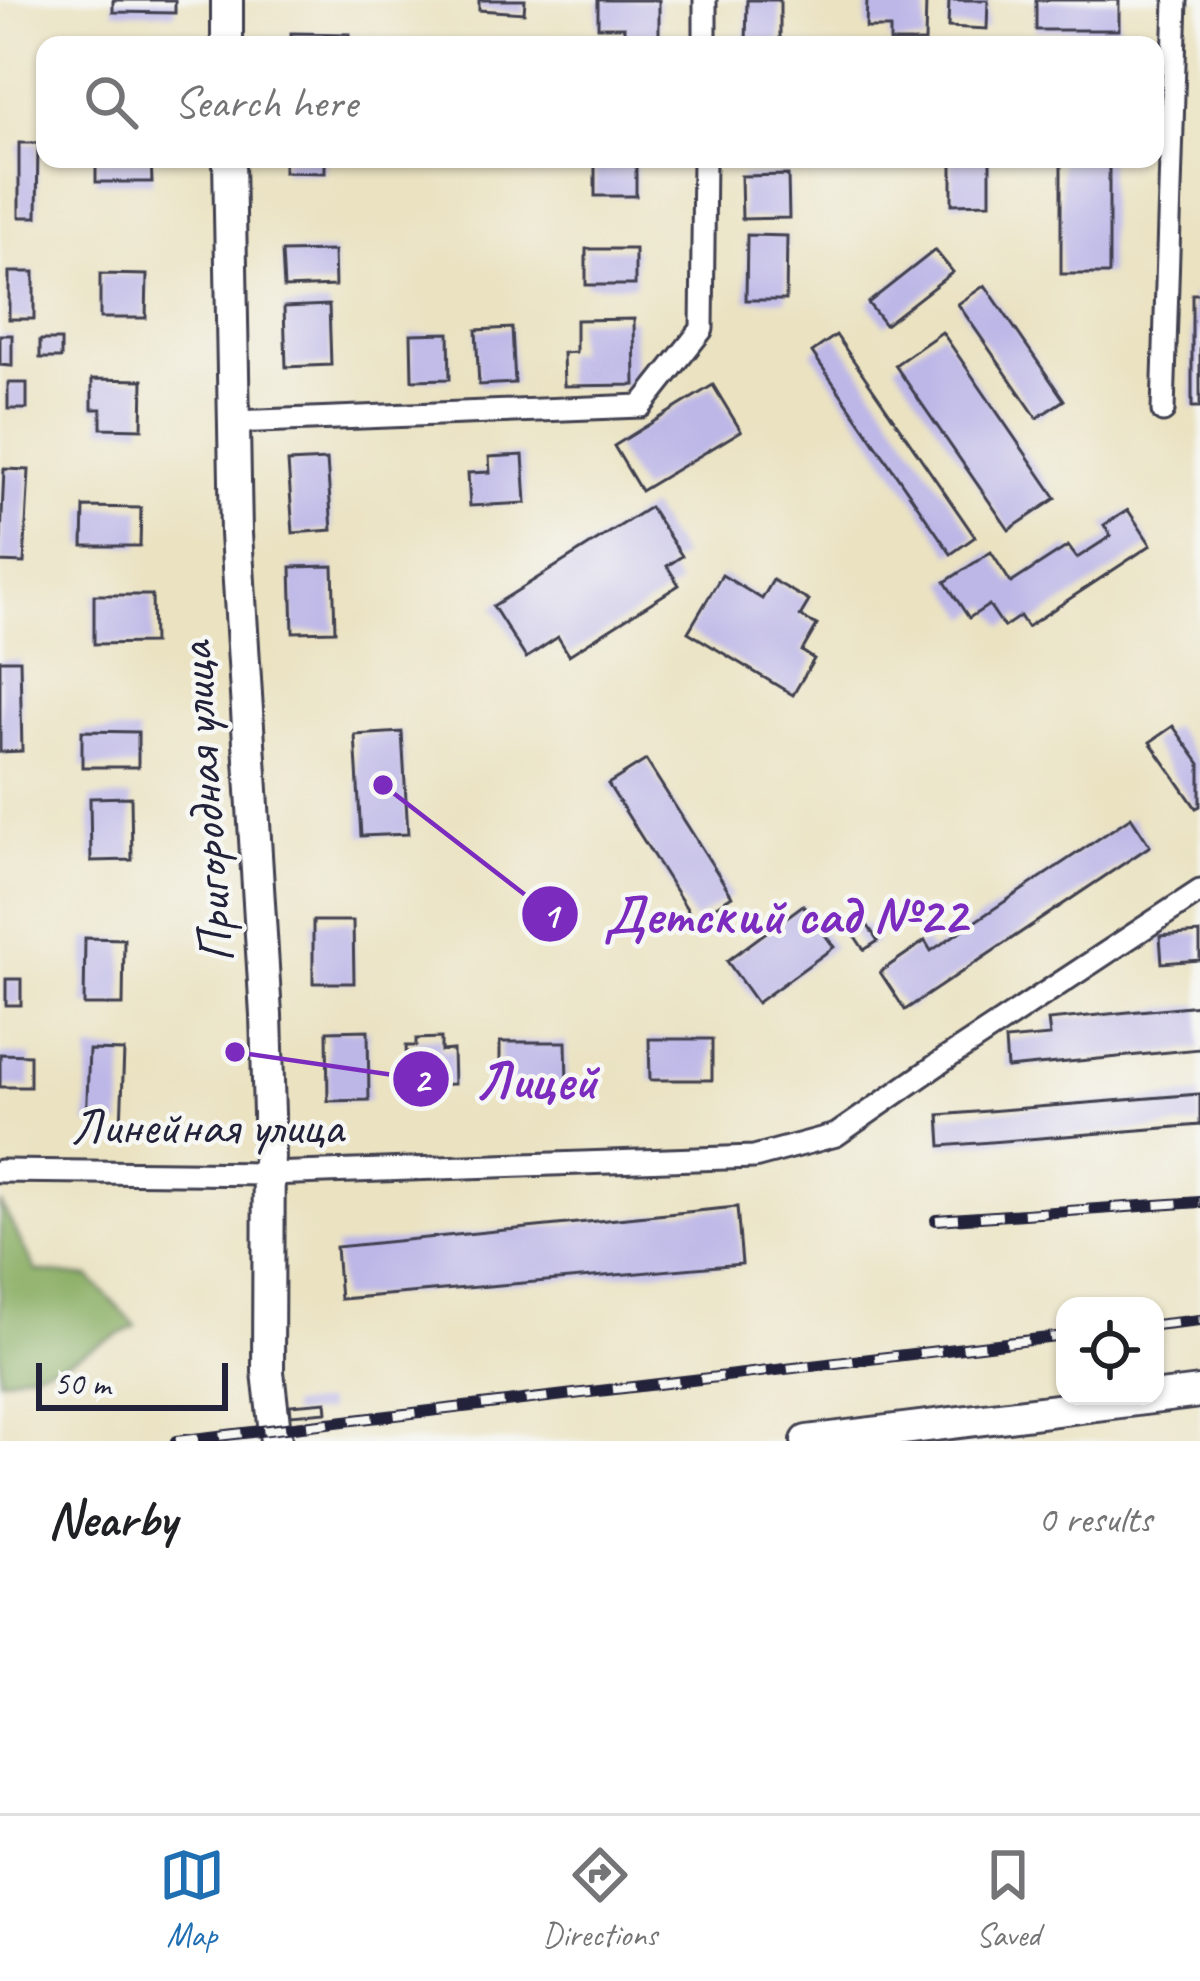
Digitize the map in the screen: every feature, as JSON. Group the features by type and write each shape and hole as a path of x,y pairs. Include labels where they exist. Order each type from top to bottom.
{"main road":[{"path":"227,0 227,36"},
{"name":"Пригородная улица","path":"229,168 236,534 266,1015 268,1372 276,1441"},
{"path":"807,1441 1199,1395"}],"street":[{"path":"705,0 705,36"},
{"path":"1163,411 1176,0"},
{"path":"233,422 641,406 702,329 704,168"},
{"name":"Линейная улица","path":"0,1171 268,1174 754,1157 836,1135 1200,891"}],"green space":[{"path":"0,1202 36,1271 89,1277 136,1326 64,1362 0,1380"}],"building":[{"path":"113,0 175,0 175,13 113,12"},
{"path":"479,0 525,0 524,13 479,10"},
{"path":"598,0 659,0 659,36 624,36 624,27 598,27"},
{"path":"747,0 780,0 780,36 746,36"},
{"path":"867,0 926,0 925,36 890,36 890,28 866,28"},
{"path":"949,0 988,0 987,29 948,27"},
{"path":"1036,0 1119,0 1119,30 1036,30"},
{"path":"291,33 350,34 350,36"},
{"path":"19,143 36,143 37,217 19,217"},
{"path":"96,168 151,168 152,182 96,182"},
{"path":"284,168 325,168 325,173 284,172"},
{"path":"595,168 636,168 636,196 595,196"},
{"path":"952,168 990,168 990,203 952,204"},
{"path":"1061,168 1109,168 1109,274 1061,274"},
{"path":"788,175 789,218 742,219 741,176"},
{"path":"747,235 787,236 786,300 746,300"},
{"path":"586,249 635,249 635,285 586,285"},
{"path":"935,250 953,272 885,325 868,303"},
{"path":"334,251 335,286 284,288 282,252"},
{"path":"9,272 34,272 34,319 9,319"},
{"path":"100,274 147,275 146,318 100,318"},
{"path":"985,285 1064,400 1037,418 958,304"},
{"path":"1192,294 1200,294 1200,407 1192,407"},
{"path":"329,305 331,365 286,367 284,307"},
{"path":"634,319 635,385 564,386 563,353 576,352 576,320"},
{"path":"512,328 515,383 479,385 476,330"},
{"path":"942,332 1056,498 1009,530 895,365"},
{"path":"449,333 450,379 412,380 411,334"},
{"path":"0,335 12,335 12,366 0,365"},
{"path":"836,335 975,537 951,554 812,352"},
{"path":"40,340 61,340 61,358 40,358"},
{"path":"92,379 143,380 142,429 101,428 101,409 92,409"},
{"path":"8,383 27,383 27,409 8,409"},
{"path":"713,385 741,431 641,491 614,446"},
{"path":"523,455 526,503 470,506 468,473 490,472 489,457"},
{"path":"327,460 332,530 293,533 288,462"},
{"path":"4,469 29,470 24,563 0,562"},
{"path":"84,507 141,508 140,546 83,546"},
{"path":"650,507 682,556 667,566 679,585 569,655 558,637 526,658 493,606"},
{"path":"1128,510 1151,545 1027,627 1020,616 1004,627 989,605 969,618 945,582 991,552 1011,583 1068,546 1077,558 1111,536 1104,525"},
{"path":"333,566 335,631 293,632 291,567"},
{"path":"722,575 762,599 773,580 809,601 800,616 817,625 802,651 814,659 793,695 688,632"},
{"path":"94,595 152,595 153,643 94,644"},
{"path":"0,660 20,660 22,751 0,752"},
{"path":"1173,726 1200,764 1200,806 1196,808 1150,742"},
{"path":"82,731 138,732 138,767 82,767"},
{"path":"402,732 408,834 361,836 355,735"},
{"path":"646,760 732,896 694,920 608,784"},
{"path":"131,797 132,860 91,861 90,798"},
{"path":"1131,817 1150,846 905,1010 880,972 925,941 931,951"},
{"path":"803,905 834,947 757,1003 727,961"},
{"path":"313,921 353,921 354,983 313,983"},
{"path":"866,923 878,941 864,950 852,932"},
{"path":"1200,933 1200,960 1162,963 1160,936"},
{"path":"85,938 124,939 123,1005 84,1005"},
{"path":"6,979 21,979 21,1005 6,1005"},
{"path":"1200,1005 1200,1049 1007,1068 1005,1040 1050,1036 1048,1020"},
{"path":"368,1030 369,1100 328,1101 327,1031"},
{"path":"441,1038 441,1051 453,1050 454,1084 408,1085 406,1046 416,1046 416,1039"},
{"path":"649,1039 712,1039 712,1080 650,1080"},
{"path":"500,1042 566,1042 567,1085 500,1086"},
{"path":"89,1050 124,1051 121,1125 86,1124"},
{"path":"0,1054 30,1055 30,1087 0,1087"},
{"path":"1200,1094 1200,1125 941,1146 939,1115"},
{"path":"737,1207 742,1264 340,1299 336,1247"},
{"path":"326,1402 327,1412 291,1415 290,1405"}],"railway":[{"path":"936,1220 1200,1202"},
{"path":"1164,1324 1200,1320"},
{"path":"176,1441 1056,1337"}],"place":[{"name":"Детский сад №22","path":"383,785"},
{"name":"Лицей","path":"235,1052"}]}
